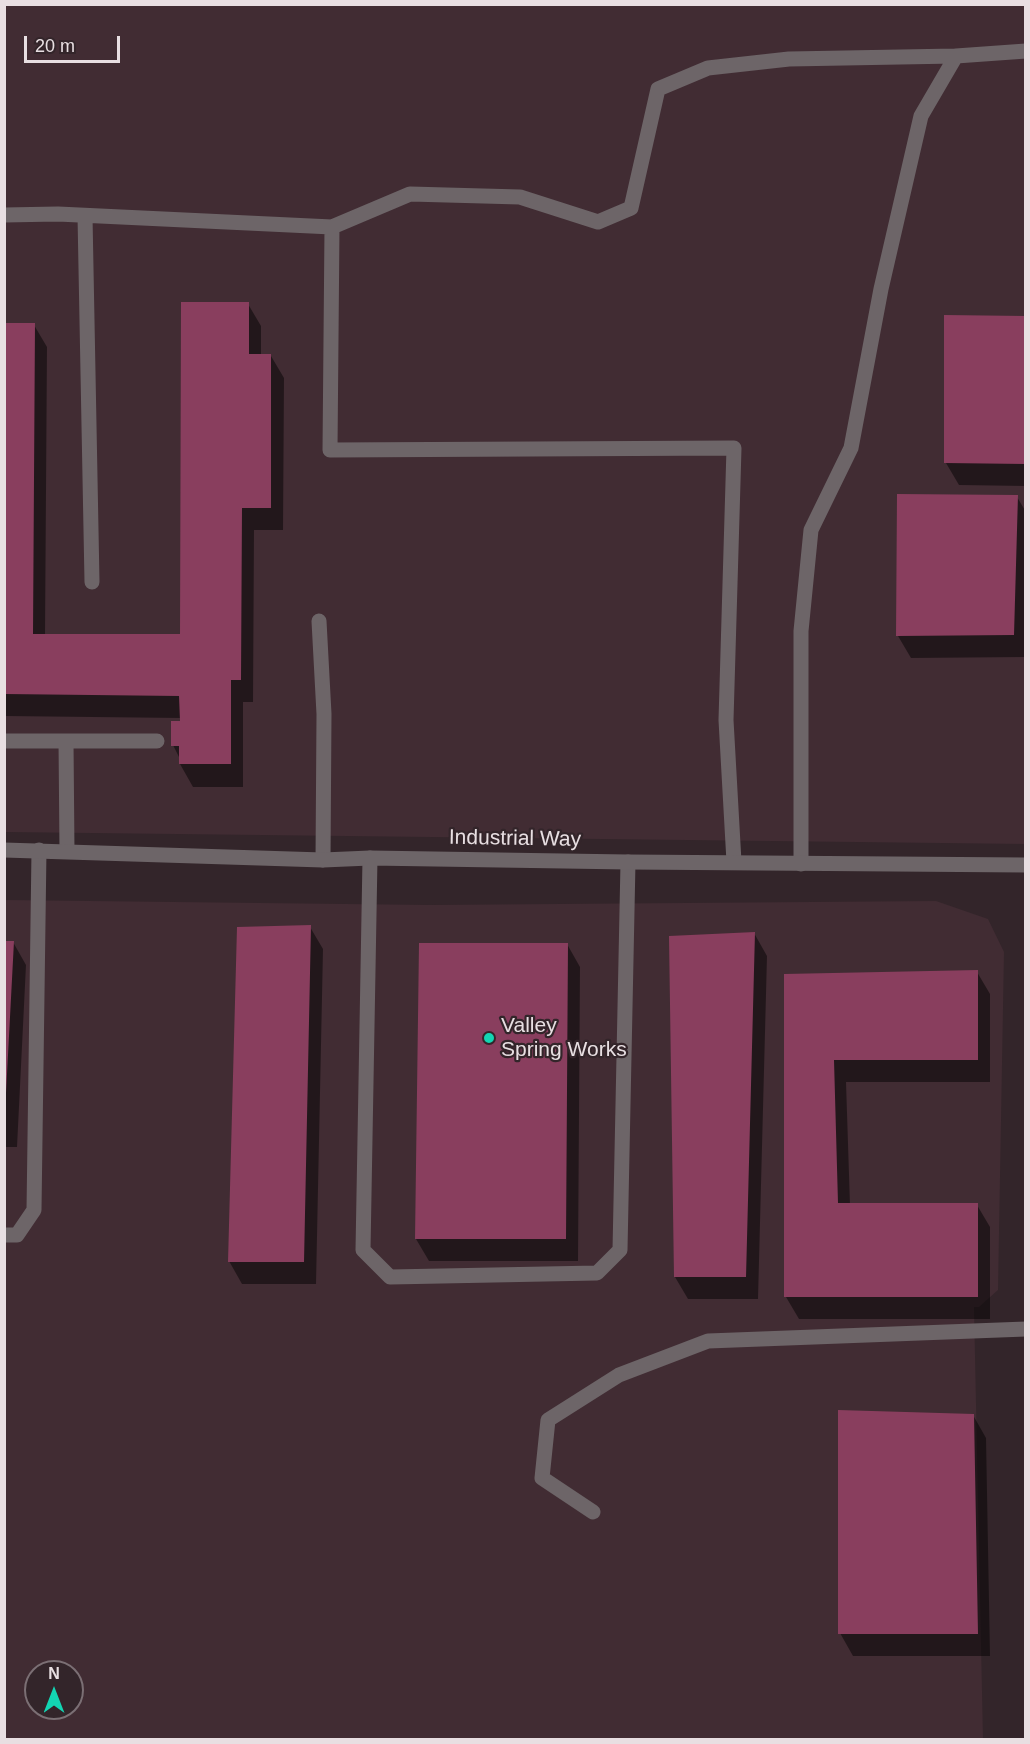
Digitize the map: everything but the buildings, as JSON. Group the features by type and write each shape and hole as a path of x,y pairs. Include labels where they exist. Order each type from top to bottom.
{"street":[{"path":"4,215 86,216 332,227 410,194 520,197 598,222 631,207 658,90 708,68 777,60 956,56 1026,51"},
{"path":"801,864 801,631 811,530 851,448 881,289 921,116 956,56"},
{"path":"86,216 92,582"},
{"path":"332,227 330,450 734,448 726,720 734,862"},
{"path":"319,621 324,714 323,860"},
{"path":"4,741 157,741"},
{"path":"66,741 67,851"},
{"name":"Industrial Way","path":"4,850 323,860 370,858 1026,865"},
{"path":"4,1235 17,1235 34,1210 39,850"},
{"path":"370,858 363,1250 390,1277 597,1273 620,1250 628,862"},
{"path":"593,1512 542,1478 548,1420 619,1375 708,1341 1026,1329"}],"shaded area":[{"path":"5,5 1025,5 1025,844 5,832"},
{"path":"5,900 431,905 936,901 988,919 1004,952 998,1290 979,1307 974,1307 983,1739 5,1740"}],"place":[{"name":"Valley Spring Works","path":"489,1038"}]}
